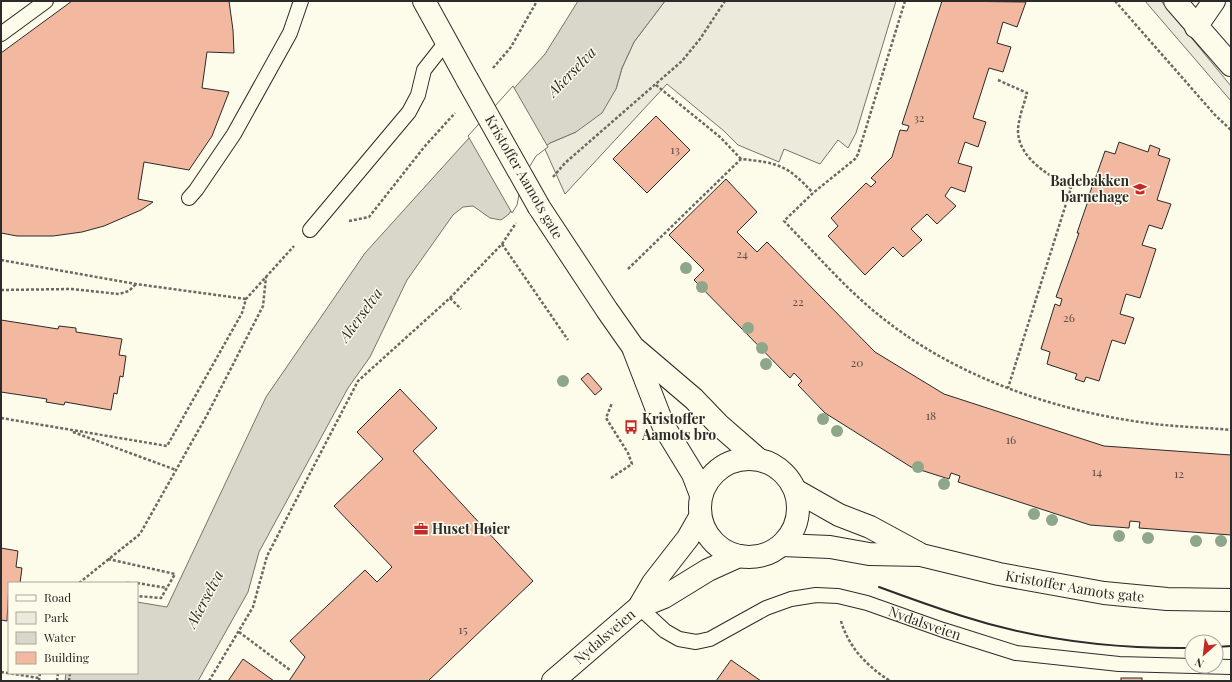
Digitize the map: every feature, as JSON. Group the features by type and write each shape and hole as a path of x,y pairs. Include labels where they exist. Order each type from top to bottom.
{"street":[{"name":"Kristoffer Aamots gate","path":"424,1 539,207 633,347 663,425 693,474 701,495"},
{"path":"1175,1 1196,27 1231,65"},
{"path":"1196,27 1214,1"},
{"name":"Kristoffer Aamots gate","path":"633,347 694,399 719,425 758,459"},
{"path":"744,459 758,459 770,463 781,470 790,479 796,490 798,500 797,519 794,529 782,545 762,556 750,558 739,556 721,549 703,526 700,517 701,495 707,481 717,470 729,462 744,459"},
{"name":"Kristoffer Aamots gate","path":"796,490 839,515 870,527 921,555"},
{"name":"Nydalsveien","path":"553,681 638,607 653,583 688,538 700,517"},
{"name":"Kristoffer Aamots gate","path":"782,545 830,547 869,554 921,555 999,574 1104,593 1167,598 1231,600"},
{"name":"Nydalsveien","path":"638,607 664,597 708,570 739,556"}],"lane":[{"path":"1,34 46,1"},
{"path":"189,198 234,134 290,33 301,1"},
{"path":"310,230 409,112 418,95 424,70 446,42"},
{"name":"Nydalsveien","path":"638,607 665,631 679,639 696,642 710,639 766,608 791,599 816,594 838,596 867,602 942,630 1016,653 1119,664 1231,667"}],"path":[{"path":"551,180 570,158 682,61 700,39 725,1"},
{"path":"905,1 858,154 855,159 812,194 784,221 833,273 887,322 916,343 960,367 1008,388 1065,406 1116,418 1164,425 1231,430"},
{"path":"1115,1 1215,115 1231,130"},
{"path":"998,80 1027,93 1018,128 1019,140 1035,165 1045,174 1071,188 1008,388"},
{"path":"656,85 720,137 741,159 762,161 785,167 797,176 812,194"},
{"path":"628,269 741,159"},
{"path":"209,681 253,607 267,556 358,381 450,298 502,244 518,220"},
{"path":"502,244 568,340"},
{"path":"1,260 136,284 233,298 246,298 242,313 167,446 1,418"},
{"path":"80,582 140,534 207,415 263,306 266,277"},
{"path":"1,290 71,289 119,294 129,291 136,284"},
{"path":"450,298 461,310"},
{"path":"611,478 632,464 628,453 606,418 612,403"},
{"path":"67,430 176,470"},
{"path":"108,559 175,574 161,598 138,596"},
{"path":"138,583 167,588"},
{"path":"838,596 837,609 844,632 870,668 890,681"},
{"path":"239,632 290,670"},
{"path":"12,674 39,679"}],"green space":[{"path":"665,1 896,1 856,133 848,148 838,140 820,164 784,149 779,162 738,145 724,131 667,84 565,194 544,147 576,132 616,89 622,68 634,42"}],"shaded area":[{"path":"1145,1 1161,1 1231,86 1231,101"}],"water":[{"name":"Akerselva","path":"578,1 665,1 634,42 622,68 616,89 602,113 576,132 550,143 535,155 520,178 515,204 509,214 501,220 490,218 473,206 463,207 453,215 407,280 370,357 348,388 259,552 248,592 198,681 65,681 66,674 138,674 138,602 167,607 266,397 365,253 545,54"}],"pier":[{"path":"513,86 548,147 536,156 522,179 517,205 512,213 468,136"}],"building":[{"path":"72,1 229,1 233,30 234,53 207,52 202,88 229,92 212,136 189,170 144,162 138,199 153,202 141,210 104,226 82,232 53,236 17,236 1,233 1,53"},
{"path":"942,1 1026,2 1017,27 1003,22 997,43 1011,47 1003,72 989,68 973,118 986,122 978,147 965,142 958,163 972,167 965,192 951,187 945,196 956,206 937,224 927,214 911,229 922,240 903,257 893,247 865,275 828,236 838,226 831,218 866,183 871,187 876,182 871,178 892,157 900,130 907,131 909,126 902,124"},
{"path":"656,116 690,150 647,193 613,159"},
{"path":"1119,142 1148,152 1150,145 1160,149 1158,155 1170,159 1157,200 1171,204 1162,229 1149,225 1142,245 1156,249 1140,298 1126,294 1120,314 1134,318 1125,344 1112,340 1099,381 1086,377 1084,382 1075,379 1077,374 1047,364 1050,352 1041,349 1055,304 1060,306 1062,299 1056,297 1079,233 1077,233 1088,201 1093,203 1095,197 1089,195 1105,151 1115,154"},
{"path":"726,179 757,212 737,232 757,252 767,242 875,352 944,394 1104,446 1231,455 1231,535 1139,528 1140,522 1130,521 1129,528 1090,525 958,482 960,476 951,473 949,479 911,467 825,413 798,385 802,381 794,373 790,378 694,280 704,270 669,235"},
{"path":"1,320 58,329 59,326 76,328 76,332 122,339 119,355 126,356 123,377 120,376 117,394 114,393 111,410 65,402 64,405 46,402 47,399 1,392"},
{"path":"588,373 602,389 595,395 581,379"},
{"name":"Huset Høier","path":"400,389 437,428 413,451 533,581 428,681 289,681 305,657 290,641 365,570 377,582 392,567 334,506 383,459 357,432"},
{"path":"1,548 18,551 16,567 22,568 20,582 8,582 7,621 1,620"},
{"path":"243,659 274,681 228,681"},
{"path":"731,660 761,681 716,681"},
{"path":"1121,678 1142,678 1142,681 1121,681"}],"wall":[{"path":"879,587 962,616 1047,637 1104,645 1184,648"},
{"path":"1224,646 1231,646"}],"place":[{"name":"Badebakken barnehage","path":"1140,189"},
{"name":"Kristoffer Aamots bro","path":"631,427"},
{"name":"Huset Høier","path":"421,529"}]}
